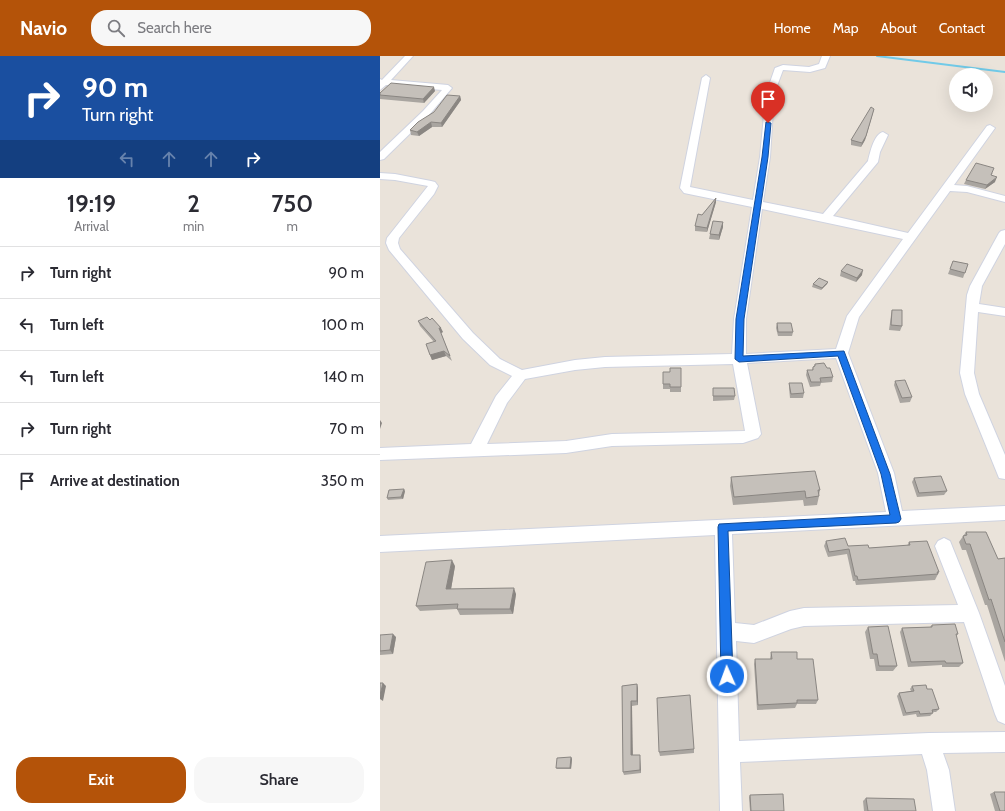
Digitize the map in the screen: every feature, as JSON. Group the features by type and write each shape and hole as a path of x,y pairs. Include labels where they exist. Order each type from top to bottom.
{"street":[{"path":"381,84 409,56"},
{"path":"380,454 566,447 612,440 743,437 754,434 739,359 740,319 765,157 770,94 779,68 783,66 813,70 822,66 826,56"},
{"path":"706,78 685,188 688,192 758,204 910,237"},
{"path":"380,157 431,107 448,88 381,84"},
{"path":"896,519 886,474 841,353 853,316 990,128"},
{"path":"826,218 873,162 875,152 883,136"},
{"path":"380,176 395,177 431,184 433,186 433,189 393,238 392,243 395,250 468,336 495,362 521,375 588,363 739,359 841,353"},
{"path":"946,187 967,189 1005,199"},
{"path":"1005,233 976,286 972,307 966,373 968,383 1005,473"},
{"path":"972,307 1005,312"},
{"path":"476,450 501,400 521,375"},
{"path":"380,544 1005,513"},
{"path":"723,527 732,811"},
{"path":"944,546 970,613 1005,714"},
{"path":"726,631 754,634 790,620 804,617 970,613"},
{"path":"729,752 929,743 1005,742"},
{"path":"929,743 938,770 944,811"}],"building":[{"path":"391,83 434,87 423,99 380,95 380,93"},
{"path":"447,95 460,96 441,123 431,122 417,132 410,130 418,122 434,112"},
{"path":"871,107 874,109 866,136 862,143 851,140"},
{"path":"976,163 994,168 991,175 997,177 987,185 966,180"},
{"path":"716,198 707,228 695,226 698,214 702,215"},
{"path":"713,221 723,222 719,235 710,234"},
{"path":"953,261 968,264 965,273 950,269"},
{"path":"847,264 863,270 857,278 841,271"},
{"path":"819,278 828,282 822,288 813,284"},
{"path":"892,310 902,310 902,326 891,325"},
{"path":"427,317 430,320 432,318 441,328 439,328 450,356 444,351 430,355 426,344 436,341 418,321"},
{"path":"777,323 791,323 793,332 778,332"},
{"path":"824,363 827,368 830,368 833,377 820,378 821,382 811,382 807,370 813,370 815,364"},
{"path":"670,368 681,368 681,387 670,387 670,384 663,384 663,372 670,372"},
{"path":"905,380 912,397 902,398 895,381"},
{"path":"789,383 802,383 804,393 791,394"},
{"path":"713,388 734,388 735,396 713,396"},
{"path":"815,471 820,490 818,490 819,496 806,498 805,491 734,497 731,477"},
{"path":"941,476 947,491 919,493 914,478"},
{"path":"404,489 401,497 387,498 389,490"},
{"path":"966,532 986,532 998,559 1005,558 1005,642 991,599 989,600 970,544 966,544 963,536 967,535"},
{"path":"845,538 848,546 868,545 869,548 910,545 909,542 927,541 939,572 937,572 938,574 858,580 857,576 855,576 849,549 829,552 826,541"},
{"path":"452,560 446,589 514,588 510,609 457,609 458,604 416,606 426,562"},
{"path":"955,624 963,663 946,663 945,661 911,662 902,628 932,627 932,625"},
{"path":"888,626 897,666 879,666 877,654 873,654 868,627"},
{"path":"393,634 390,650 380,651 380,635"},
{"path":"771,652 797,652 797,659 813,659 818,700 797,700 797,703 758,705 755,659 772,659"},
{"path":"380,683 383,683 380,695"},
{"path":"637,684 637,701 631,701 631,755 640,755 640,770 623,772 622,686"},
{"path":"926,685 927,689 932,689 939,709 932,710 933,713 920,714 919,711 906,713 899,693 914,691 912,686"},
{"path":"690,695 694,749 659,752 657,698"},
{"path":"571,757 570,768 556,768 557,758"},
{"path":"994,792 1005,792 1005,811 1000,811"},
{"path":"783,794 784,811 751,811 750,795"},
{"path":"866,798 914,799 916,811 868,811"}],"waterway":[{"path":"877,56 1005,72"}],"route":[{"path":"727,676 723,527 896,519 886,474 841,353 739,359 740,319 765,157 768,123"}]}
